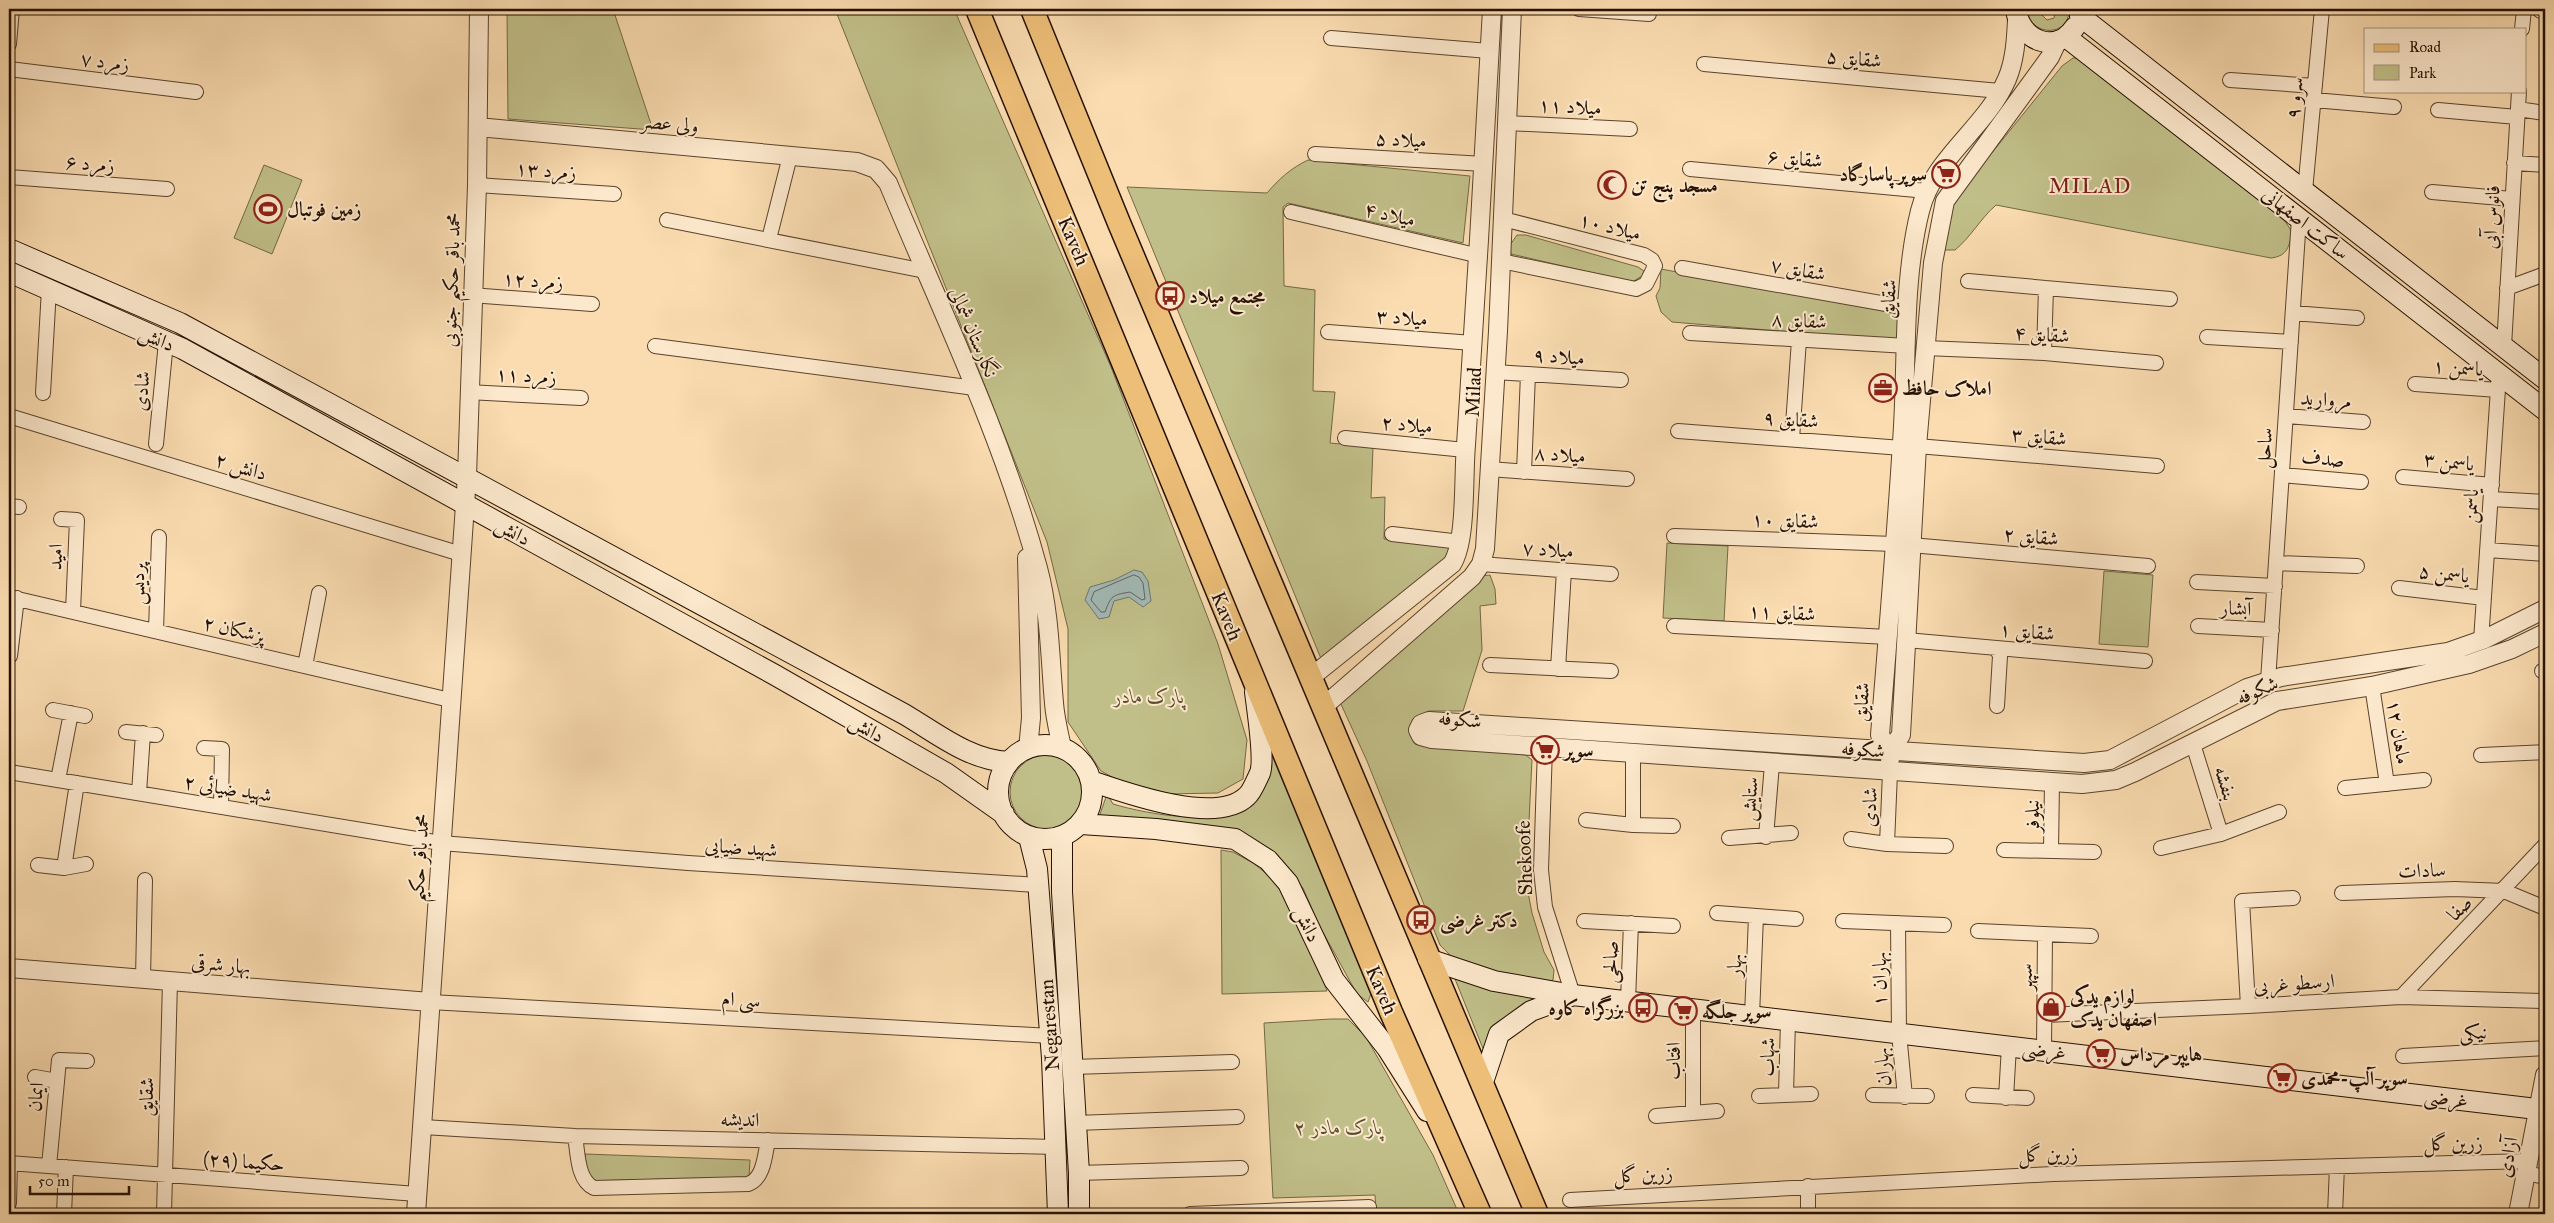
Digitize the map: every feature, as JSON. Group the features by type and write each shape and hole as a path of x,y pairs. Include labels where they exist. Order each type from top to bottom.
{"main road":[{"name":"Kaveh","path":"977,11 1087,272 1391,1012 1480,1214"},
{"path":"1034,11 1119,223 1537,1214"},
{"path":"2017,14 2022,29 2038,41 2062,38 2072,31 2080,12"},
{"name":"ساکت اصفهانی","path":"2080,12 2545,379"},
{"name":"ساکت اصفهانی","path":"2062,38 2365,270 2498,382 2545,410"},
{"name":"دانش","path":"9,249 180,324 466,476 904,714 975,757 991,761 1009,762"},
{"path":"2365,270 2380,250"},
{"name":"دانش","path":"9,272 166,342 763,669 946,773 1004,814"},
{"path":"763,669 775,644"},
{"path":"1091,781 1138,798 1181,806 1222,808 1246,797 1260,771 1258,719 1253,680"},
{"path":"1051,746 1062,748 1080,762 1091,781 1092,796 1089,811 1081,824 1062,836 1040,839 1029,836 1014,828 1004,814 999,801 998,788 1002,774 1009,762 1028,748 1051,746"},
{"name":"دانش","path":"1081,824 1156,829 1236,840 1268,860 1288,883 1334,980 1386,1048 1453,1152"},
{"name":"Negarestan","path":"1029,836 1037,869 1050,1036 1058,1214"},
{"name":"Negarestan","path":"1062,836 1062,892 1079,1173 1079,1214"},
{"name":"غرضی","path":"1428,959 1494,982 1573,995 2542,1109"},
{"path":"1482,1084 1499,1034 1531,1010 1573,995"}],"street":[{"path":"9,44 12,9"},
{"name":"محمد باقر حکیم جنوبی","path":"465,505 478,127 479,84 477,58 479,9"},
{"name":"محمد باقر حکیم جنوبی","path":"479,84 484,60 487,9"},
{"name":"Milad","path":"1310,678 1452,564 1457,556 1461,542 1465,450 1480,256 1492,9"},
{"name":"Milad","path":"1322,707 1472,577 1481,564 1485,549 1498,331 1512,9"},
{"path":"1579,9 1649,14"},
{"name":"سرو ۹","path":"2305,191 2322,9"},
{"path":"2522,28 2524,9"},
{"name":"شقایق","path":"1903,545 1888,637 1880,735 1889,752 1901,735 1906,640 1903,545 1909,447 1907,346 1912,253 1920,210 1929,184 2000,91 2006,80 2015,51 2017,14"},
{"path":"1331,38 1490,51"},
{"name":"شقایق","path":"1909,447 1926,348 1933,263 1945,201 2062,38"},
{"name":"شقایق ۵","path":"1704,64 2000,91"},
{"name":"زمرد ۷","path":"9,69 196,92"},
{"path":"2230,80 2394,107"},
{"name":"فانوس آبی","path":"2504,346 2519,92"},
{"path":"2438,110 2517,113 2545,112"},
{"name":"میلاد ۱۱","path":"1507,123 1630,129"},
{"name":"ولی عصر","path":"478,127 857,162"},
{"name":"میلاد ۵","path":"1315,154 1484,164"},
{"path":"769,238 790,156"},
{"name":"نگارستان شمالی","path":"857,162 876,169 888,183 975,388 1020,505 1038,569 1050,632 1054,705 1062,748"},
{"path":"2514,163 2545,165"},
{"name":"شقایق ۶","path":"1690,169 1927,190"},
{"name":"زمرد ۶","path":"9,177 168,189"},
{"name":"زمرد ۱۳","path":"476,185 614,194"},
{"path":"2432,192 2512,199"},
{"name":"میلاد ۴","path":"1291,212 1480,256"},
{"name":"ساحل","path":"2268,681 2299,218"},
{"name":"میلاد ۱۰","path":"1501,261 1636,289 1646,284 1654,266 1652,260 1644,255 1503,219"},
{"path":"667,220 769,238 925,272"},
{"name":"شقایق ۷","path":"1682,268 1909,308"},
{"path":"2507,288 2545,274"},
{"path":"1968,281 2170,300"},
{"path":"2044,353 2046,288"},
{"path":"42,393 49,289"},
{"name":"زمرد ۱۲","path":"471,296 592,304"},
{"path":"2293,313 2357,318"},
{"path":"1474,335 1498,331"},
{"name":"میلاد ۳","path":"1328,332 1474,335"},
{"name":"شقایق ۸","path":"1690,334 1907,346"},
{"path":"2207,337 2291,342"},
{"path":"1792,440 1799,340"},
{"name":"شادی","path":"156,444 166,342"},
{"path":"655,346 975,388"},
{"path":"1907,346 1926,348"},
{"name":"شقایق ۴","path":"1926,348 2044,353 2156,363"},
{"name":"میلاد ۹","path":"1495,372 1621,380"},
{"path":"1524,472 1528,374"},
{"name":"یاسمن ۱","path":"2415,384 2498,382"},
{"name":"یاسمن","path":"2481,641 2498,382"},
{"name":"زمرد ۱۱","path":"468,392 581,398"},
{"name":"دانش ۲","path":"9,416 461,554"},
{"name":"مروارید","path":"2286,416 2363,422"},
{"name":"شقایق ۹","path":"1678,431 1909,447"},
{"name":"میلاد ۲","path":"1345,438 1465,450"},
{"name":"شقایق ۳","path":"1909,447 2158,466"},
{"name":"میلاد ۸","path":"1489,469 1627,479"},
{"name":"صدف","path":"2282,475 2360,482"},
{"name":"یاسمن ۳","path":"2403,477 2545,502"},
{"name":"محمد باقر حکیم","path":"416,1214 450,700 465,505"},
{"name":"امید","path":"61,519 77,520 73,611"},
{"path":"1392,534 1461,542"},
{"name":"نگارستان شمالی","path":"1028,535 1031,718 1028,748"},
{"name":"شقایق ۱۰","path":"1674,536 1903,545"},
{"name":"پردیس","path":"156,631 158,537"},
{"name":"شقایق ۲","path":"1903,545 2148,566"},
{"path":"2487,550 2545,554"},
{"path":"2276,563 2357,566"},
{"name":"میلاد ۷","path":"1481,564 1611,574"},
{"path":"1558,669 1564,570"},
{"path":"2197,582 2275,586"},
{"name":"یاسمن ۵","path":"2399,588 2484,598"},
{"path":"305,666 319,593"},
{"path":"10,656 13,598"},
{"name":"پزشکان ۲","path":"13,598 450,700"},
{"name":"شکوفه","path":"2545,609 2481,641 2448,652 2280,677 2247,688 2110,760 2084,763 1889,752 1429,721 1421,724 1418,730 1421,736 1432,739 2082,784 2116,780 2193,744 2277,701 2372,686 2469,664 2512,649 2545,633"},
{"name":"شقایق ۱۱","path":"1674,626 1888,637"},
{"name":"آبشار","path":"2198,626 2272,630"},
{"name":"شقایق ۱","path":"1906,640 2145,661"},
{"path":"1997,648 2000,656 1997,706"},
{"path":"1335,658 1334,664 1337,675 1345,682 1351,683"},
{"path":"1490,665 1611,671"},
{"name":"ماهان ۱۲","path":"2372,686 2387,784"},
{"path":"53,710 78,714 58,780"},
{"path":"1545,728 1545,747"},
{"path":"126,732 150,734 139,793"},
{"name":"بنفشه","path":"2193,744 2221,834"},
{"name":"Shekoofe","path":"1545,747 1541,870 1545,908 1573,995"},
{"path":"204,748 222,749 221,807"},
{"path":"1889,752 1890,772"},
{"path":"2481,755 2545,752"},
{"path":"1632,753 1633,825"},
{"name":"ستایش","path":"1766,836 1772,764"},
{"name":"شهید ضیائی ۲","path":"9,772 441,843"},
{"name":"شادی","path":"1887,844 1890,772"},
{"name":"ماهان ۱۲","path":"2345,788 2424,780"},
{"name":"نیلوفر","path":"2051,850 2052,782"},
{"path":"64,868 77,783"},
{"path":"2161,848 2221,834 2279,812"},
{"path":"1586,820 1633,825 1673,826"},
{"path":"1729,838 1790,833"},
{"path":"1852,839 1887,844 1946,846"},
{"name":"شهید ضیایی","path":"441,843 688,863 1038,886"},
{"name":"صفا","path":"2401,997 2504,891 2545,845"},
{"name":"نیلوفر","path":"2004,850 2094,852"},
{"path":"38,864 64,868 86,864"},
{"path":"143,979 145,880"},
{"name":"سادات","path":"2342,893 2455,889 2504,891"},
{"path":"2504,891 2545,908"},
{"path":"2248,1006 2242,901 2293,898"},
{"path":"1717,913 1796,919"},
{"name":"بهار","path":"1752,1016 1756,916"},
{"path":"1584,921 1673,926"},
{"path":"1844,921 1944,925"},
{"name":"بهاران ۱","path":"1898,923 1899,1034"},
{"name":"صالحی","path":"1628,1001 1631,924"},
{"path":"1978,931 2092,936"},
{"name":"سپهر","path":"2044,1050 2045,934"},
{"name":"بهار شرقی","path":"9,968 430,1002"},
{"name":"شقایق","path":"164,1214 170,981"},
{"name":"ارسطو غربی","path":"2045,1014 2248,1006 2401,997 2545,1001"},
{"name":"سی ام","path":"430,1002 1050,1036"},
{"name":"افتاب","path":"1692,1009 1694,1114"},
{"name":"شهاب","path":"1786,1094 1788,1020"},
{"name":"بهاران","path":"1899,1034 1904,1097"},
{"path":"2006,1098 2009,1046"},
{"name":"نیکی","path":"2403,1056 2545,1048"},
{"name":"ایمان","path":"49,1166 59,1060 87,1061"},
{"path":"1072,1067 1232,1062"},
{"name":"آزادی","path":"2518,1214 2527,1167 2542,1109 2545,1076"},
{"path":"35,1077 57,1081"},
{"path":"1759,1096 1811,1094"},
{"path":"1873,1095 1927,1096"},
{"path":"1973,1095 2027,1098"},
{"path":"1656,1116 1717,1111"},
{"path":"1076,1123 1237,1117"},
{"name":"اندیشه","path":"423,1127 575,1136 1056,1148"},
{"path":"575,1136 582,1177 586,1184 594,1188 748,1184 754,1182 759,1176 768,1140"},
{"path":"9,1163 9,1203"},
{"name":"حکیما (۲۹)","path":"9,1163 417,1194"},
{"path":"2335,1214 2337,1166"},
{"name":"زرین گل","path":"1570,1200 2053,1174 2337,1166 2527,1167 2545,1177"},
{"path":"64,1214 66,1167"},
{"path":"1079,1173 1241,1168"},
{"path":"1808,1186 1808,1214"},
{"path":"1190,1214 1369,1207 1369,1214"}],"green space":[{"path":"507,9 613,9 653,130 508,119"},
{"name":"پارک مادر","path":"835,9 954,9 1111,367 1218,644 1247,740 1243,779 1218,793 1167,794 1134,789 1101,771 1068,722 1068,629 1047,542"},
{"path":"2027,9 2042,9 2041,14 2047,20 2054,18 2056,9 2069,9 2068,18 2063,25 2057,29 2050,30 2042,29 2035,25"},
{"path":"2073,58 2080,58 2285,221 2292,232 2287,250 2277,257 2271,258 1996,205 1955,250 1941,250 1949,214 1957,196 2062,66"},
{"path":"1308,160 1470,176 1463,243 1288,203 1283,207 1284,286 1315,290 1313,391 1335,392 1330,443 1373,447 1371,498 1385,497 1384,539 1443,542 1450,548 1448,560 1322,661 1127,187 1267,193 1286,174"},
{"name":"زمین فوتبال","path":"264,165 302,180 272,254 234,238"},
{"path":"1517,235 1526,235 1638,267 1644,271 1642,276 1632,282 1511,254 1510,245"},
{"path":"1661,269 1899,314 1898,341 1672,322 1661,312 1656,296 1660,288"},
{"path":"1667,543 1728,546 1724,621 1663,618"},
{"path":"2104,571 2153,575 2148,647 2099,644"},
{"path":"1490,575 1495,589 1496,604 1480,606 1482,650 1463,711 1429,711 1415,717 1411,736 1415,744 1526,755 1532,760 1526,882 1532,913 1544,952 1554,970 1553,980 1545,984 1456,961 1440,945 1367,761 1340,702 1480,576"},
{"path":"1267,737 1372,991 1368,1002 1357,994 1319,925 1303,888 1276,859 1099,817 1107,794 1113,804 1146,812 1188,817 1210,817 1229,814 1244,807 1255,797 1257,792"},
{"path":"1040,755 1054,755 1068,761 1078,771 1084,785 1084,799 1078,813 1068,823 1054,829 1040,829 1026,823 1016,813 1010,799 1010,785 1016,771 1026,761"},
{"path":"1221,850 1233,852 1253,863 1276,881 1308,940 1327,991 1222,994"},
{"path":"1453,974 1551,998 1486,1056"},
{"name":"پارک مادر ۲","path":"1348,1019 1366,1037 1433,1155 1459,1214 1376,1214 1375,1195 1273,1198 1264,1023"},
{"path":"585,1154 750,1160 749,1177 588,1181"}],"water":[{"path":"1134,570 1142,572 1148,581 1151,601 1143,607 1129,597 1114,601 1109,617 1099,619 1085,600 1090,587 1114,580"}],"place":[{"name":"سوپر پاسارگاد","path":"1946,174"},
{"name":"مسجد پنج تن","path":"1612,185"},
{"name":"زمین فوتبال","path":"268,209"},
{"name":"مجتمع میلاد","path":"1170,296"},
{"name":"املاک حافظ","path":"1883,388"},
{"name":"سوپر","path":"1545,750"},
{"name":"دکتر غرضی","path":"1421,920"},
{"name":"لوازم یدکی اصفهان یدک","path":"2051,1007"},
{"name":"بزرگراه کاوه","path":"1643,1008"},
{"name":"سوپر جلگه","path":"1683,1011"},
{"name":"هایپر مرداس","path":"2101,1054"},
{"name":"سوپر آلپ-محمدی","path":"2282,1078"}],"district":[{"name":"MILAD","path":"2090,186"}]}
